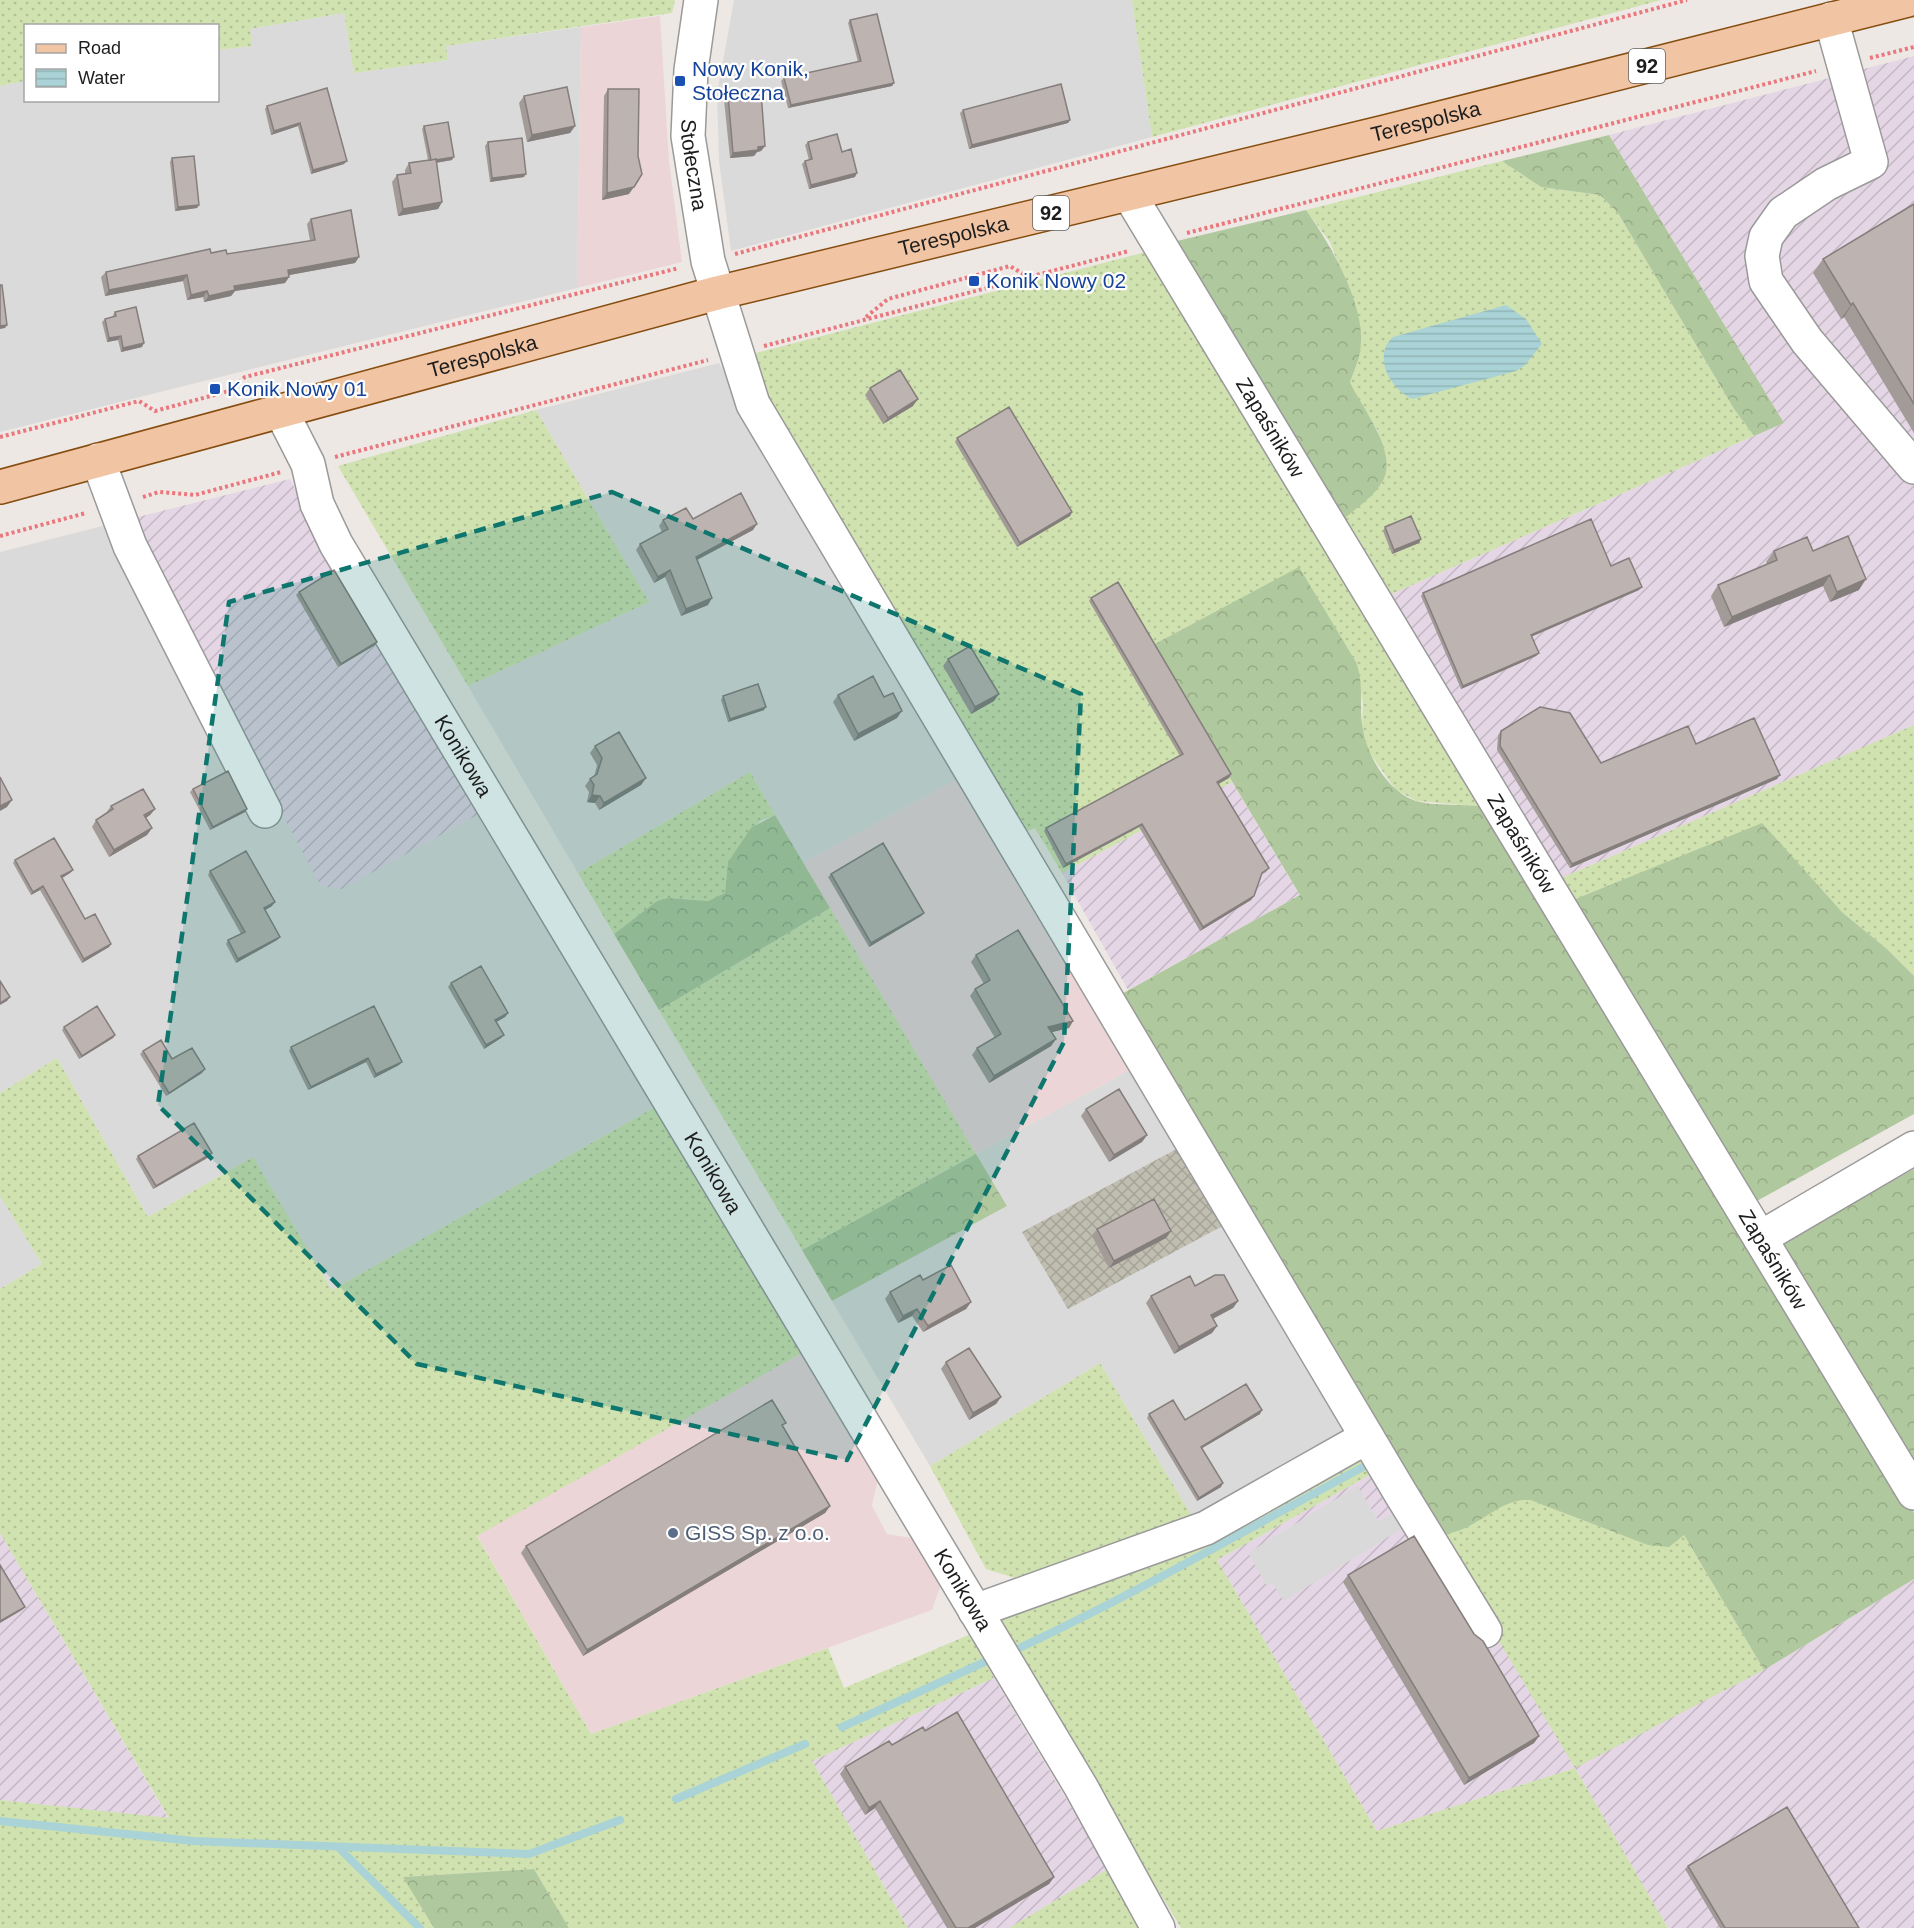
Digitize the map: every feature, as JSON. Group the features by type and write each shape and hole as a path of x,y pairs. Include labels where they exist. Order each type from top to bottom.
{"main road":[{"name":"Terespolska","path":"0,487 717,293 1129,194 1908,0"}],"street":[{"name":"Stołeczna","path":"701,0 691,70 688,136 708,261 753,404 1367,1437 1485,1631"},
{"path":"1831,19 1871,162 1826,184 1783,213 1766,237 1762,256 1766,281 1807,341 1914,467"},
{"name":"Zapaśników","path":"1129,194 1914,1493"},
{"name":"Konikowa","path":"281,411 308,464 317,504 336,544 1081,1787 1158,1928"},
{"path":"98,460 130,546 265,811"},
{"path":"1760,1238 1914,1148"},
{"path":"975,1611 1206,1528 1367,1437"}],"path":[{"path":"0,437 139,401 155,411 229,391 245,377 708,261 1687,0"},
{"path":"0,536 159,492 195,495 863,319 1914,47"},
{"path":"863,319 888,299 1010,267 1028,278"}],"highlighted area":[{"path":"612,492 1081,694 1064,1042 847,1460 417,1364 158,1105 229,602"}],"shaded area":[{"path":"734,0 1132,0 1152,137 731,251 719,161 717,94"},
{"path":"344,13 354,73 448,60 445,46 581,27 577,288 0,432 0,86 24,81 24,102 219,102 219,50 252,46 249,29"},
{"path":"660,16 669,161 682,262 577,288 581,27"},
{"path":"1914,56 1914,725 1559,879 1389,595 1784,423 1609,135"},
{"path":"719,363 963,776 803,863 750,772 578,873 468,686 649,602 536,410"},
{"path":"290,479 338,570 483,812 342,889 321,886 136,545 138,517"},
{"path":"138,517 137,545 277,803 343,888 483,812 655,1107 332,1290 253,1157 148,1217 57,1058 0,1093 0,552"},
{"path":"963,776 1135,1067 976,1154 803,863"},
{"path":"1232,782 1300,895 1128,990 1062,873"},
{"path":"1135,1067 1182,1146 1023,1232 1228,1223 1349,1430 1193,1518 1100,1363 930,1466 832,1301 1007,1206 976,1154"},
{"path":"1182,1146 1228,1223 1068,1309 1022,1232"},
{"path":"0,1196 42,1264 0,1289"},
{"path":"802,1353 878,1478 872,1506 887,1534 912,1538 940,1587 932,1610 591,1734 477,1535"},
{"path":"1393,1462 1764,1670 1914,1579 1914,1928 1668,1928 1575,1768 1377,1831 1217,1560"},
{"path":"1357,1486 1379,1521 1394,1513 1403,1528 1284,1601 1272,1583 1267,1586 1248,1553"},
{"path":"0,1533 169,1819 0,1800"},
{"path":"994,1678 1108,1869 1009,1928 908,1928 812,1761"}],"green space":[{"path":"0,0 675,0 672,13 446,46 448,60 354,73 344,13 250,29 252,46 219,50 219,24 24,24 24,81 0,86"},
{"path":"1132,0 1661,0 1152,137"},
{"path":"1609,135 1784,423 1754,436 1734,409 1618,213 1600,195 1541,187 1502,161"},
{"path":"1502,161 1541,187 1600,195 1618,213 1734,409 1754,436 1389,595 1344,519 1382,484 1378,431 1350,382 1358,362 1349,292 1330,242 1306,210"},
{"path":"1306,210 1325,238 1351,290 1360,325 1361,347 1350,382 1378,432 1386,459 1386,472 1378,489 1344,519 1177,241"},
{"path":"1150,251 1326,553 1486,807 1417,801 1396,790 1369,752 1362,728 1363,703 1356,662 1299,568 1151,646 1232,782 1062,873 1035,828 1022,834 765,401 756,353"},
{"path":"536,410 649,602 468,686 338,466"},
{"path":"1299,567 1356,662 1360,680 1363,730 1369,751 1381,772 1397,790 1416,801 1486,807 1914,1513 1914,1579 1764,1670 1684,1535 1669,1547 1648,1545 1530,1500 1504,1506 1465,1528 1437,1538 1118,996 1300,895 1151,646"},
{"path":"1914,725 1914,976 1887,949 1843,913 1762,824 1573,900 1559,879"},
{"path":"750,772 775,815 760,821 728,862 725,893 708,901 668,898 657,901 614,934 578,873"},
{"path":"775,815 830,908 659,1010 614,934 657,901 668,898 708,901 725,893 728,862 751,828"},
{"path":"1762,823 1843,913 1887,949 1914,976 1914,1114 1755,1202 1573,900"},
{"path":"830,908 976,1154 802,1250 659,1010"},
{"path":"57,1058 148,1217 253,1157 332,1290 655,1107 802,1353 477,1536 591,1734 828,1648 844,1688 971,1634 994,1678 812,1761 908,1928 569,1928 534,1869 404,1877 434,1928 0,1928 0,1800 169,1818 0,1533 0,1289 42,1264 0,1196 0,1093"},
{"path":"976,1154 1007,1206 832,1301 802,1250"},
{"path":"1914,1169 1914,1467 1781,1243"},
{"path":"1100,1363 1193,1518 1018,1579 986,1569 930,1466"},
{"path":"1365,1458 1377,1471 1217,1560 1377,1831 1575,1768 1668,1928 1181,1928 995,1620"},
{"path":"1530,1500 1625,1536 1684,1535 1764,1670 1575,1768 1437,1538 1494,1508 1518,1501"},
{"path":"534,1869 569,1928 434,1928 403,1877"},
{"path":"1108,1869 1143,1928 1009,1928"}],"water":[{"path":"1506,305 1526,319 1542,344 1525,365 1516,371 1412,399 1397,388 1391,380 1386,371 1384,353 1393,337"}],"building":[{"path":"877,14 894,83 791,105 784,78 861,61 850,20"},
{"path":"1061,84 1070,120 972,145 963,110"},
{"path":"567,87 575,126 532,135 524,96"},
{"path":"327,88 347,161 313,170 300,123 274,131 267,106"},
{"path":"608,89 639,89 638,156 642,174 634,187 607,193"},
{"path":"761,92 765,146 758,147 758,150 733,153 728,95"},
{"path":"448,122 454,157 431,160 424,126"},
{"path":"837,134 842,152 851,149 857,173 811,185 805,161 812,159 808,142"},
{"path":"522,138 526,174 492,178 488,142"},
{"path":"194,156 199,205 178,207 172,158"},
{"path":"436,159 442,202 403,209 397,175 411,173 409,163"},
{"path":"1914,204 1914,404 1853,303 1851,305 1823,259"},
{"path":"351,210 359,257 288,270 289,277 234,286 235,290 209,296 207,291 191,295 187,275 109,290 106,272 210,249 211,253 226,250 227,254 315,240 311,219"},
{"path":"0,285 2,285 7,325 0,326"},
{"path":"136,307 144,343 123,348 121,336 109,338 105,319 116,316 115,312"},
{"path":"900,370 918,399 888,418 870,388"},
{"path":"1009,407 1072,512 1020,543 957,438"},
{"path":"741,493 757,524 696,557 712,598 686,609 670,570 658,577 640,544 668,529 663,520 686,508 693,519"},
{"path":"1411,516 1421,539 1394,550 1385,527"},
{"path":"1591,519 1611,566 1629,558 1642,587 1531,635 1539,653 1463,686 1423,593"},
{"path":"1848,536 1866,579 1837,592 1830,575 1732,617 1718,585 1777,560 1774,551 1807,537 1813,551"},
{"path":"334,570 377,642 341,664 299,592"},
{"path":"1118,582 1231,774 1217,782 1269,868 1262,873 1254,896 1203,927 1142,824 1066,864 1046,828 1183,754 1091,598"},
{"path":"970,646 999,694 975,707 948,659"},
{"path":"873,676 884,697 893,693 902,711 858,734 838,695"},
{"path":"758,684 766,707 730,719 723,696"},
{"path":"1540,707 1570,713 1601,763 1688,726 1696,744 1754,718 1780,775 1572,864 1500,746 1501,731"},
{"path":"619,732 646,778 604,803 600,796 592,795 594,785 590,779 597,774 602,758 595,746"},
{"path":"228,771 247,809 213,827 193,789"},
{"path":"0,777 12,800 0,806"},
{"path":"143,789 155,809 144,815 152,828 114,850 96,820 113,809 111,806"},
{"path":"54,838 73,870 61,876 85,919 95,914 111,944 84,959 43,886 33,892 15,860"},
{"path":"883,843 924,913 871,943 831,874"},
{"path":"246,851 275,902 264,908 280,937 238,959 228,940 245,932 210,871"},
{"path":"1018,930 1073,1021 1048,1027 1056,1039 994,1076 977,1048 1001,1034 975,989 990,980 976,955"},
{"path":"481,966 508,1013 495,1020 504,1035 486,1045 451,983"},
{"path":"0,981 10,997 0,1003"},
{"path":"97,1006 115,1035 82,1056 64,1027"},
{"path":"374,1006 402,1062 376,1074 368,1058 311,1087 291,1047"},
{"path":"161,1040 172,1059 192,1048 205,1069 169,1093 143,1051"},
{"path":"1119,1089 1147,1135 1114,1155 1086,1109"},
{"path":"194,1123 212,1153 156,1186 138,1156"},
{"path":"1154,1199 1171,1231 1114,1261 1097,1229"},
{"path":"951,1265 971,1302 928,1326 917,1309 903,1316 890,1292 920,1275 923,1280"},
{"path":"1215,1275 1224,1275 1238,1301 1211,1315 1217,1326 1179,1347 1151,1296 1190,1276 1195,1286"},
{"path":"969,1348 1001,1397 973,1413 946,1362"},
{"path":"1246,1384 1262,1410 1201,1447 1223,1483 1199,1498 1149,1414 1173,1400 1185,1420"},
{"name":"GISS Sp. z o.o.","path":"772,1400 786,1423 782,1425 830,1506 587,1650 526,1546"},
{"path":"1414,1536 1474,1634 1483,1641 1539,1736 1469,1778 1348,1575"},
{"path":"0,1565 25,1607 0,1621"},
{"path":"957,1712 1054,1877 968,1928 956,1928 880,1801 869,1808 845,1767 889,1741 892,1745 923,1727 925,1731"},
{"path":"1787,1807 1859,1928 1725,1928 1688,1866"}],"waterway":[{"path":"1015,1650 1147,1584 1363,1467"},
{"path":"842,1727 989,1660"},
{"path":"676,1799 805,1744"},
{"path":"0,1821 194,1841 529,1854 620,1820"},
{"path":"339,1848 420,1928"}],"place":[{"name":"Nowy Konik, Stołeczna","path":"680,81"},
{"name":"Konik Nowy 02","path":"974,281"},
{"name":"Konik Nowy 01","path":"215,389"},
{"name":"GISS Sp. z o.o.","path":"673,1533"}]}
